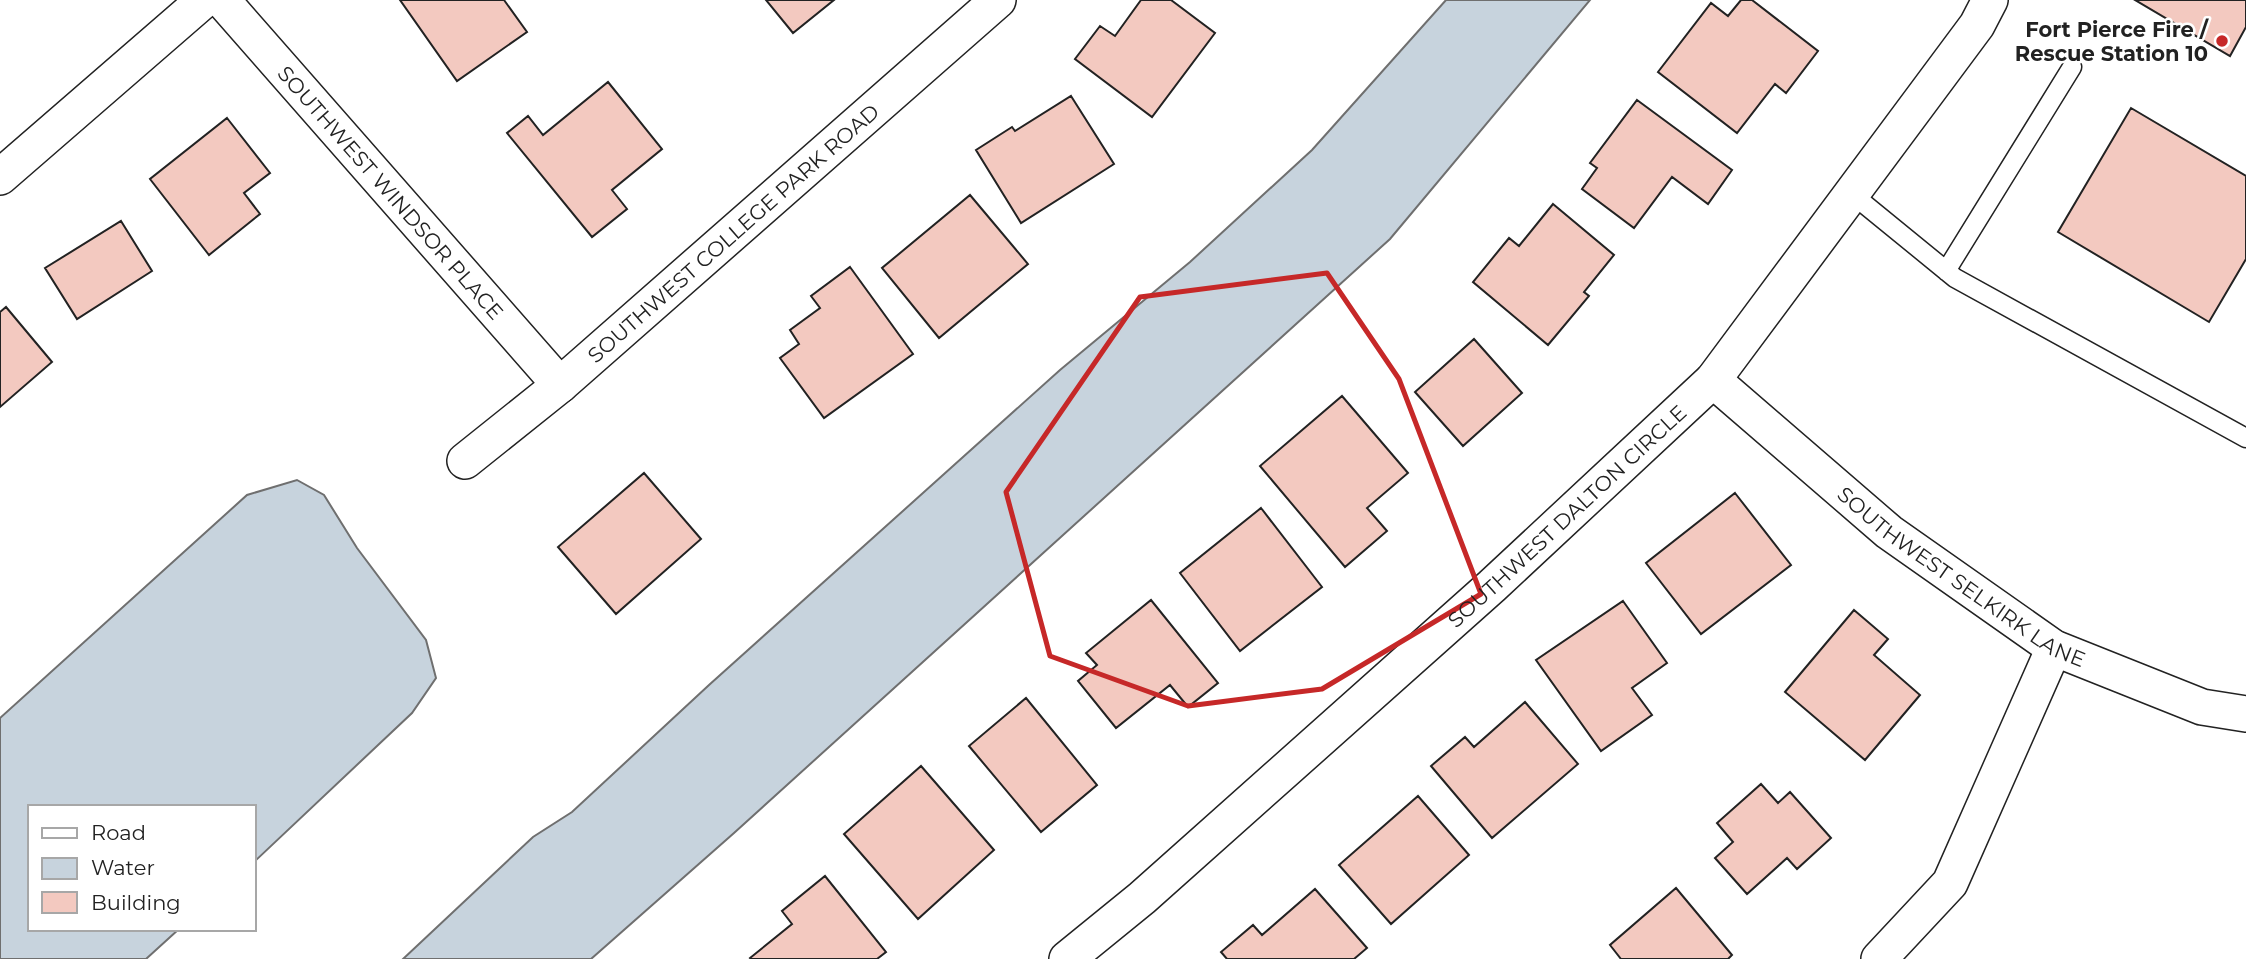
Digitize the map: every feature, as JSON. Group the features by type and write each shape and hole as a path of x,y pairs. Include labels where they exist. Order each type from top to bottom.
{"street":[{"path":"0,177 204,0"},
{"name":"SOUTHWEST WINDSOR PLACE","path":"222,0 560,384"},
{"name":"SOUTHWEST COLLEGE PARK ROAD","path":"465,461 560,384 998,0"},
{"name":"SOUTHWEST DALTON CIRCLE","path":"1066,959 1142,898 1471,605 1713,380 1977,25 1990,0"},
{"name":"SOUTHWEST SELKIRK LANE","path":"1713,380 1889,532 2054,648 2202,707 2246,714"},
{"path":"1879,959 1950,883 2054,648"}],"lane":[{"path":"1946,271 2072,67"},
{"path":"1852,194 1955,278 2246,438"}],"highlighted area":[{"path":"1327,273 1399,379 1481,594 1322,689 1188,706 1050,656 1006,492 1140,297"}],"water":[{"path":"1446,0 1590,0 1390,239 734,833 591,959 403,959 533,837 572,812 709,685 1060,370 1190,262 1312,150"},
{"path":"297,480 324,495 357,548 426,640 436,678 412,713 256,860 256,805 28,805 28,931 177,931 146,959 0,959 0,718 247,495"}],"building":[{"path":"400,0 504,0 527,32 457,81"},
{"path":"766,0 834,0 793,33"},
{"path":"1141,0 1171,0 1215,33 1152,117 1075,59 1100,26 1115,36"},
{"path":"1741,0 1752,0 1818,51 1786,93 1775,84 1737,133 1658,72 1711,3 1728,16"},
{"name":"Fort Pierce Fire / Rescue Station 10","path":"2135,0 2246,0 2246,27 2230,56"},
{"path":"608,82 662,149 612,190 627,209 592,237 507,133 528,116 543,135"},
{"path":"1071,96 1114,164 1021,223 976,150 1012,127 1015,131"},
{"path":"1637,100 1732,170 1708,204 1672,177 1634,228 1582,189 1597,168 1590,163"},
{"path":"2131,108 2246,176 2246,259 2209,322 2058,232"},
{"path":"227,118 270,173 244,193 260,214 209,255 150,179"},
{"path":"970,195 1028,264 939,338 882,268"},
{"path":"1553,204 1614,255 1584,292 1589,296 1548,345 1473,282 1509,238 1519,246"},
{"path":"121,221 152,271 77,319 45,268"},
{"path":"850,267 913,354 824,418 780,358 799,344 790,330 820,308 811,296"},
{"path":"6,307 52,362 0,407 0,312"},
{"path":"1474,339 1522,393 1463,446 1415,392"},
{"path":"1342,396 1408,473 1367,508 1387,531 1345,567 1260,466"},
{"path":"644,473 701,539 616,614 558,547"},
{"path":"1735,493 1791,565 1701,634 1646,563"},
{"path":"1261,508 1322,587 1240,651 1180,573"},
{"path":"1151,600 1218,683 1188,707 1170,685 1116,728 1078,681 1097,665 1086,653"},
{"path":"1623,601 1667,663 1632,688 1652,715 1601,751 1536,660"},
{"path":"1854,610 1888,639 1874,655 1920,695 1865,760 1785,692"},
{"path":"1026,698 1097,785 1041,832 969,746"},
{"path":"1525,702 1578,764 1492,838 1431,766 1465,737 1474,747"},
{"path":"921,766 994,850 918,919 844,834"},
{"path":"1761,784 1778,803 1790,792 1831,838 1797,869 1787,858 1747,894 1715,858 1733,842 1717,823"},
{"path":"1418,796 1469,855 1391,924 1339,865"},
{"path":"825,876 886,952 877,959 751,959 792,924 782,911"},
{"path":"1676,888 1732,955 1728,959 1621,959 1610,945"},
{"path":"1315,889 1367,948 1354,959 1227,959 1221,952 1253,925 1262,935"}],"place":[{"name":"Fort Pierce Fire / Rescue Station 10","path":"2222,41"}]}
